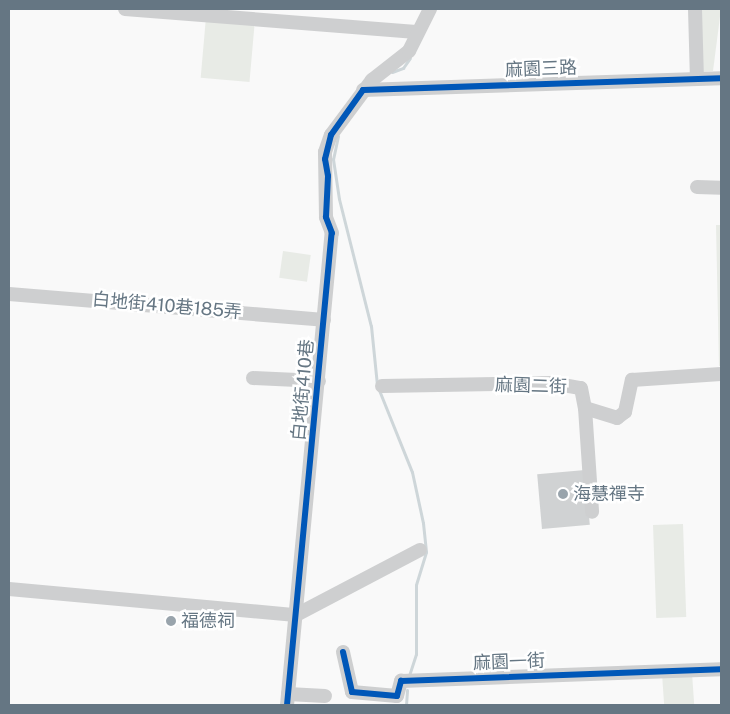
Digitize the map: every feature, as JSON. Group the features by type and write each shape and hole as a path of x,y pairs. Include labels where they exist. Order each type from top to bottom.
{"street":[{"path":"125,9 256,14 416,32"},
{"name":"白地街410巷","path":"288,700 332,233 326,217 326,152 331,135 363,90 379,74 397,63 409,51 416,32 430,9"},
{"path":"695,9 697,79"},
{"name":"麻園三路","path":"363,90 721,78"},
{"path":"697,187 721,188"},
{"name":"白地街410巷185弄","path":"9,294 324,320"},
{"name":"麻園二街","path":"382,386 552,383 581,388 585,408 617,418 625,412 632,380 721,374"},
{"path":"253,378 319,381"},
{"path":"585,408 592,512"},
{"path":"9,589 296,615 420,550"},
{"name":"麻園一街","path":"343,652 352,692 397,696 401,681 721,669"},
{"path":"288,700 325,696"}],"shaded area":[{"path":"695,9 721,9 713,71 699,72"},
{"path":"206,17 255,21 249,82 201,78"},
{"path":"716,225 721,225 721,366 719,366"},
{"path":"283,251 311,255 307,282 279,278"},
{"path":"683,524 686,617 656,618 653,525"},
{"path":"692,673 694,705 664,705 662,675"}],"building":[{"name":"海慧禪寺","path":"585,470 590,525 542,529 537,474"},
{"name":"福德祠","path":"170,614 177,625 172,627 166,616"}],"waterway":[{"path":"392,72 403,68 410,58"},
{"path":"338,136 333,159 339,199 371,326 377,385"},
{"path":"379,390 412,472 423,523 426,552 416,585 416,654 409,676"},
{"path":"406,705 407,690"}],"cycle path":[{"path":"287,705 332,233 326,217 328,176 325,159 331,135 363,90 721,78"},
{"path":"343,652 352,692 397,696 401,681 721,669"}],"place":[{"name":"海慧禪寺","path":"563,494"},
{"name":"福德祠","path":"171,621"}]}
